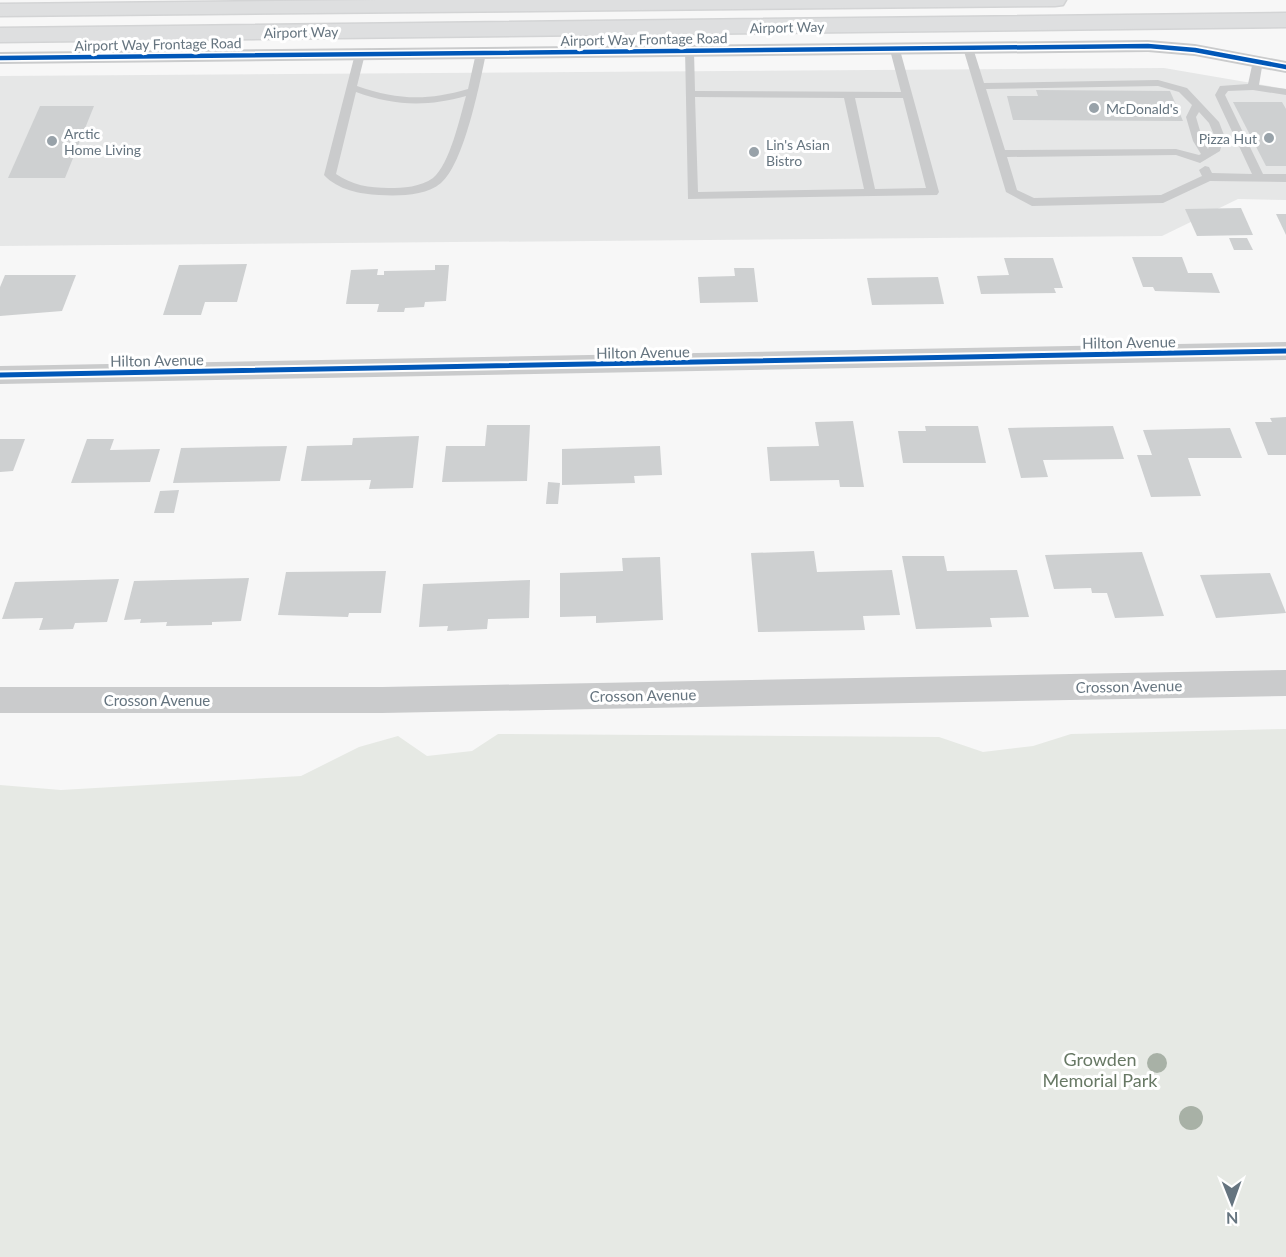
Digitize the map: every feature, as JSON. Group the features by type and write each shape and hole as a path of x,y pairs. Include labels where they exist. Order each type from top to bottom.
{"main road":[{"name":"Airport Way","path":"0,10 1055,0"},
{"name":"Airport Way","path":"0,35 1286,20"}],"street":[{"name":"Airport Way Frontage Road","path":"0,58 1148,46 1195,50 1286,67"},
{"name":"Hilton Avenue","path":"0,375 1286,351"},
{"name":"Crosson Avenue","path":"0,700 382,700 1286,682"}],"lane":[{"path":"968,48 1012,192 1032,202 1163,199 1208,177 1286,178"},
{"path":"689,51 692,196 933,192 895,50"},
{"path":"360,54 330,175 346,185 393,193 431,185 440,177 448,163 472,91 481,53"},
{"path":"1253,87 1258,61"},
{"path":"981,86 1158,83 1183,90 1214,122 1219,135 1216,150 1203,157 1176,152 1001,154"},
{"path":"1259,178 1220,95 1224,88 1253,87 1286,92"},
{"path":"353,88 379,98 408,104 440,101 472,91"},
{"path":"690,94 907,95"},
{"path":"849,96 870,193"},
{"path":"1197,105 1191,117 1208,177"}],"shaded area":[{"path":"1164,68 1286,89 1286,200 1238,199 1162,236 0,246 0,76"}],"green space":[{"name":"Growden Memorial Park","path":"1286,729 1286,1257 0,1257 0,785 61,790 301,776 359,747 398,736 427,756 472,751 498,734 939,737 983,752 1033,746 1071,734"}],"building":[{"name":"McDonald's","path":"1036,90 1170,91 1183,121 1013,120 1007,96 1038,96"},
{"name":"Pizza Hut","path":"1233,102 1282,102 1286,109 1286,166 1266,166"},
{"path":"40,106 94,106 65,178 8,178"},
{"path":"1241,208 1253,235 1197,236 1185,209"},
{"path":"1276,214 1286,214 1286,235"},
{"path":"1229,238 1247,238 1253,250 1234,250"},
{"path":"1132,257 1182,257 1188,273 1212,273 1220,293 1155,291 1153,287 1143,287"},
{"path":"1004,258 1053,258 1063,288 1054,288 1056,293 981,294 977,276 1009,275"},
{"path":"247,264 237,302 205,302 201,315 163,315 179,265"},
{"path":"435,265 449,265 446,301 425,302 424,307 405,308 404,312 377,312 379,304 346,304 351,270 378,269 377,275 384,275 384,271 435,270"},
{"path":"734,268 754,268 758,302 700,303 698,277 735,276"},
{"path":"5,275 76,275 62,311 0,316 0,287"},
{"path":"938,277 944,304 872,305 867,278"},
{"path":"1286,417 1286,455 1268,455 1255,422 1272,422 1270,418"},
{"path":"853,421 864,487 840,487 839,480 770,481 767,447 819,446 815,422"},
{"path":"487,425 530,425 527,481 442,482 446,446 485,446"},
{"path":"925,426 978,426 986,463 903,463 898,431 926,431"},
{"path":"1113,426 1124,459 1043,460 1048,477 1021,478 1008,428"},
{"path":"1230,428 1242,458 1188,458 1201,496 1151,497 1137,455 1152,455 1143,430"},
{"path":"419,436 413,488 369,489 371,480 301,481 307,446 352,445 353,438"},
{"path":"0,439 25,439 13,471 0,472"},
{"path":"87,439 114,439 110,450 160,449 150,482 71,483"},
{"path":"287,446 280,481 173,483 181,448"},
{"path":"660,446 662,475 634,476 635,483 562,485 562,449"},
{"path":"548,482 560,483 558,504 546,504"},
{"path":"179,490 174,513 154,513 160,491"},
{"path":"814,551 817,572 892,570 900,615 863,616 865,630 758,632 751,553"},
{"path":"1142,552 1164,616 1115,618 1107,593 1092,593 1091,588 1054,589 1045,555"},
{"path":"902,556 944,556 947,571 1017,570 1029,617 990,618 992,627 916,629"},
{"path":"660,557 663,620 596,623 596,616 560,617 560,573 623,571 622,558"},
{"path":"386,571 381,613 349,613 348,617 278,615 286,572"},
{"path":"1270,573 1286,613 1216,618 1200,575"},
{"path":"249,578 241,621 212,622 212,625 166,626 167,622 140,623 141,619 124,620 134,581"},
{"path":"119,579 107,622 75,623 73,629 39,630 43,618 2,619 15,582"},
{"path":"530,580 529,618 488,619 487,629 447,631 448,626 419,627 423,584"}],"cycle path":[{"path":"0,58 1148,46 1195,50 1286,67"},
{"path":"0,375 1286,351"}],"place":[{"name":"McDonald's","path":"1094,108"},
{"name":"Pizza Hut","path":"1269,138"},
{"name":"Arctic Home Living","path":"52,141"},
{"name":"Lin's Asian Bistro","path":"754,152"}]}
